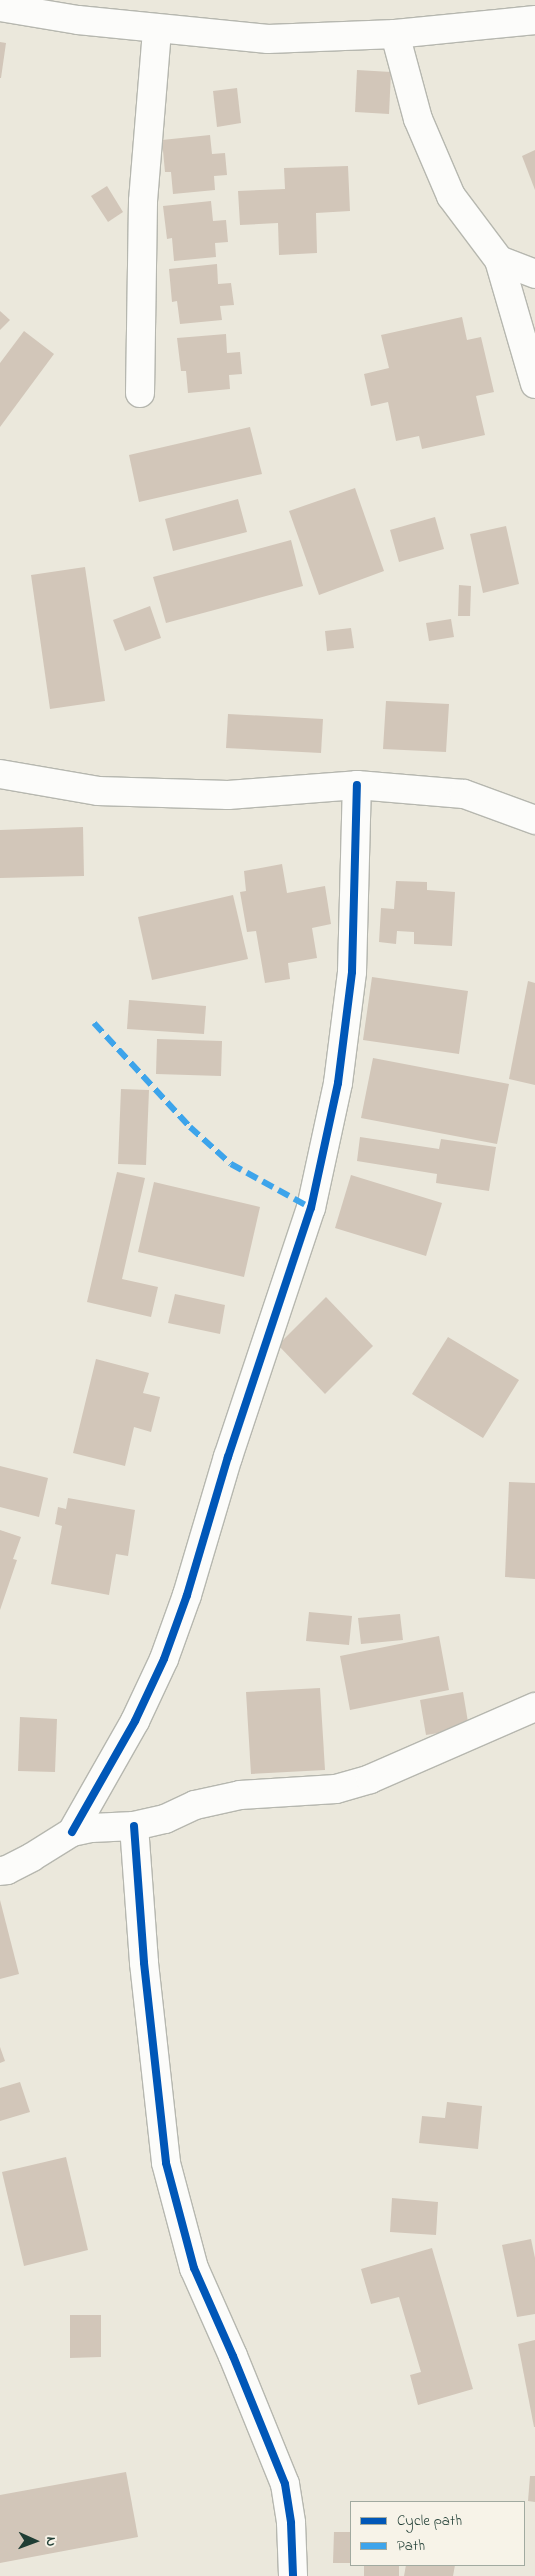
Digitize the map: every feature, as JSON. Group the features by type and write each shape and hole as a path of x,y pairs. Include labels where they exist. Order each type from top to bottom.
{"street":[{"path":"0,7 78,20 268,39 395,34 535,20"},
{"path":"140,393 143,201 157,29"},
{"path":"395,34 418,119 451,196 499,260 535,384"},
{"path":"499,260 535,274"},
{"path":"0,774 98,791 228,795 356,785 464,794 535,820"},
{"path":"72,1832 135,1721 164,1659 187,1595 228,1457 311,1208 338,1084 352,972 356,785"},
{"path":"0,1871 7,1870 24,1861 72,1832 91,1828 134,1826 165,1819 195,1805 240,1795 336,1789 370,1780 535,1708"},
{"path":"134,1826 144,1963 166,2163 194,2268 285,2484 291,2523 293,2576"}],"building":[{"path":"0,42 6,43 1,78 0,78"},
{"path":"357,70 391,72 389,114 355,112"},
{"path":"237,88 241,123 217,127 213,91"},
{"path":"210,135 212,154 225,153 227,175 214,176 215,190 173,194 171,172 165,172 162,140"},
{"path":"535,150 535,190 522,156"},
{"path":"348,166 350,211 316,213 317,253 279,255 278,223 240,225 238,191 285,189 284,168"},
{"path":"107,186 123,212 108,222 91,196"},
{"path":"211,201 213,221 226,220 228,242 215,243 216,257 174,261 172,238 167,239 163,206"},
{"path":"217,264 218,284 231,283 234,305 220,306 222,320 180,324 177,301 172,302 169,269"},
{"path":"0,311 10,320 0,330"},
{"path":"462,317 467,340 481,337 494,392 476,396 485,435 422,449 419,436 396,441 388,402 371,406 364,374 389,368 381,335"},
{"path":"24,331 54,354 0,427 0,363"},
{"path":"226,334 227,353 240,352 242,374 229,375 230,389 188,393 186,371 181,371 177,338"},
{"path":"250,427 262,474 139,502 129,455"},
{"path":"355,488 384,571 319,595 289,511"},
{"path":"238,499 247,532 173,551 165,519"},
{"path":"435,517 444,549 399,562 390,530"},
{"path":"506,526 519,584 483,593 470,534"},
{"path":"291,540 303,586 166,623 153,577"},
{"path":"85,567 105,701 50,709 31,575"},
{"path":"459,585 471,586 470,616 458,616"},
{"path":"150,606 161,638 125,651 113,620"},
{"path":"451,619 454,637 429,641 426,623"},
{"path":"351,628 354,648 327,651 325,631"},
{"path":"386,701 449,704 446,752 383,749"},
{"path":"228,714 323,719 321,753 226,748"},
{"path":"83,827 84,876 0,878 0,830"},
{"path":"282,864 287,893 325,886 331,924 312,928 317,958 288,963 290,979 265,983 256,931 247,932 240,892 246,891 244,871"},
{"path":"396,881 427,882 427,890 455,892 452,946 414,944 414,932 397,931 396,944 379,942 381,908 394,909"},
{"path":"233,895 248,959 152,980 138,917"},
{"path":"372,977 468,991 459,1054 363,1040"},
{"path":"528,981 535,983 535,1085 509,1079"},
{"path":"129,1000 206,1006 204,1034 127,1029"},
{"path":"157,1039 222,1041 221,1076 156,1074"},
{"path":"373,1058 509,1084 497,1144 361,1118"},
{"path":"121,1089 149,1090 146,1165 118,1164"},
{"path":"360,1137 439,1149 441,1139 496,1147 489,1191 436,1183 437,1174 357,1161"},
{"path":"117,1172 145,1178 122,1279 158,1287 151,1317 87,1302"},
{"path":"351,1175 442,1203 426,1256 335,1228"},
{"path":"154,1182 260,1207 244,1277 138,1252"},
{"path":"175,1294 225,1305 220,1334 168,1323"},
{"path":"326,1297 373,1346 325,1394 278,1345"},
{"path":"448,1337 519,1380 483,1438 412,1394"},
{"path":"96,1359 149,1373 143,1393 160,1397 151,1432 134,1427 125,1466 73,1453"},
{"path":"0,1466 48,1478 39,1517 0,1507"},
{"path":"509,1482 535,1483 535,1579 505,1577"},
{"path":"68,1498 135,1510 128,1556 116,1554 109,1595 51,1584 62,1526 55,1524 58,1507 66,1509"},
{"path":"0,1530 21,1537 13,1559 17,1560 0,1610"},
{"path":"309,1612 352,1616 349,1645 306,1641"},
{"path":"400,1614 403,1640 361,1644 358,1618"},
{"path":"439,1636 449,1690 350,1710 340,1656"},
{"path":"320,1688 325,1770 251,1774 246,1692"},
{"path":"463,1692 469,1728 426,1735 420,1700"},
{"path":"20,1717 57,1719 55,1772 18,1771"},
{"path":"0,1900 19,1974 0,1979"},
{"path":"0,2047 5,2061 0,2063"},
{"path":"20,2082 30,2112 0,2121 0,2088"},
{"path":"447,2102 482,2106 478,2149 419,2143 422,2116 445,2118"},
{"path":"66,2157 88,2250 24,2266 2,2172"},
{"path":"392,2198 438,2202 436,2235 390,2232"},
{"path":"531,2239 535,2258 535,2314 517,2317 502,2245"},
{"path":"432,2248 473,2389 418,2405 410,2375 421,2372 399,2297 371,2304 361,2269"},
{"path":"70,2315 101,2315 101,2357 70,2358"},
{"path":"535,2340 535,2427 534,2427 518,2344"},
{"path":"126,2472 138,2537 0,2563 0,2495"},
{"path":"530,2476 535,2476 535,2502 528,2501"},
{"path":"334,2532 350,2532 350,2563 333,2563"},
{"path":"364,2566 399,2566 399,2576 364,2576"},
{"path":"406,2566 455,2566 453,2576 404,2576"}],"marked path":[{"path":"94,1023 190,1127 231,1164 311,1208"}],"cycle path":[{"path":"72,1832 135,1721 164,1659 187,1595 228,1457 311,1208 338,1083 352,972 357,785"},
{"path":"134,1826 144,1963 166,2163 194,2268 233,2356 285,2484 291,2523 293,2576"}]}
